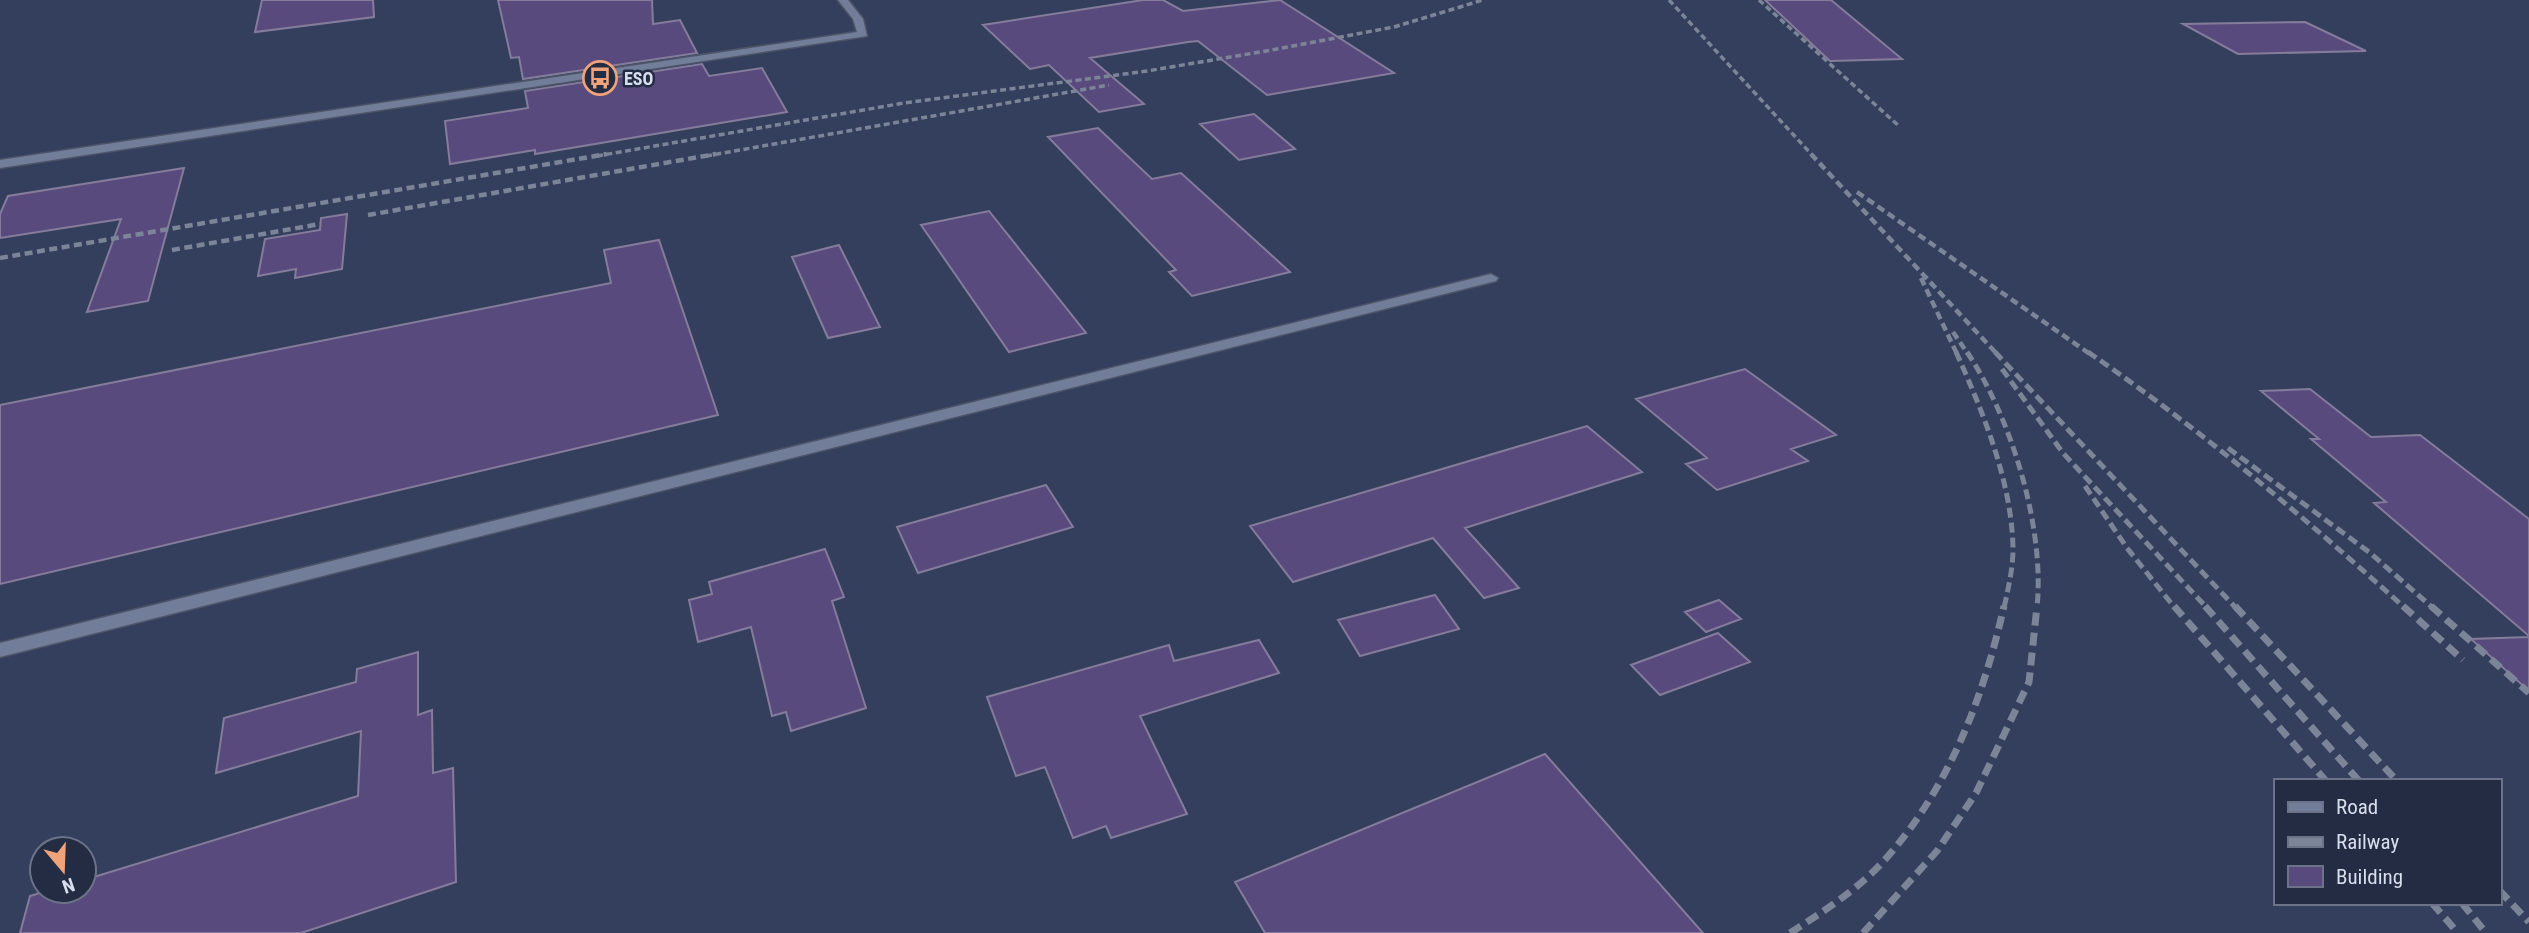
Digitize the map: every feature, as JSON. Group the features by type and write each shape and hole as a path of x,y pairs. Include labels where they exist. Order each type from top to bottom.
{"street":[{"path":"0,164 863,33 859,19 844,0"},
{"path":"0,650 1491,278"}],"shaded area":[{"path":"0,0 2529,0 2529,933 0,933"}],"building":[{"path":"262,0 373,0 374,17 255,32"},
{"path":"498,0 652,0 653,24 680,20 697,53 523,79 519,57 511,58"},
{"path":"1143,0 1163,0 1183,11 1280,0 1394,73 1267,95 1198,41 1188,42 1090,58 1144,104 1099,112 1049,65 1030,69 983,25"},
{"path":"1765,0 1831,0 1902,59 1830,61"},
{"path":"2305,22 2366,51 2238,54 2183,24"},
{"path":"702,64 709,76 762,68 787,112 535,154 535,150 450,164 445,121 528,108 525,91"},
{"path":"1254,114 1295,149 1239,160 1200,124"},
{"path":"1098,128 1152,179 1181,173 1290,272 1192,296 1169,272 1176,270 1048,137"},
{"path":"184,168 148,301 87,312 121,219 0,238 0,214 8,196"},
{"path":"989,211 1086,333 1009,352 921,225"},
{"path":"347,214 342,269 295,278 296,269 258,276 265,239 320,230 321,218"},
{"path":"659,240 718,415 0,584 0,405 611,283 604,250"},
{"path":"839,245 880,327 828,338 792,257"},
{"path":"1745,369 1836,435 1791,449 1808,461 1717,490 1686,464 1707,458 1636,399"},
{"path":"2310,389 2371,437 2420,435 2529,519 2529,636 2374,503 2386,502 2311,439 2319,439 2261,391"},
{"path":"1587,426 1642,472 1465,528 1519,588 1484,598 1433,538 1293,582 1250,526"},
{"path":"1046,485 1073,527 918,573 897,527"},
{"path":"825,549 844,597 832,601 866,708 791,731 786,712 772,716 751,627 698,642 689,600 712,594 709,582"},
{"path":"1435,595 1459,629 1360,656 1338,620"},
{"path":"1719,600 1741,619 1706,632 1685,612"},
{"path":"1718,633 1750,662 1660,695 1631,665"},
{"path":"2529,637 2529,691 2471,639"},
{"path":"1259,640 1279,673 1140,716 1187,814 1111,838 1106,826 1073,838 1045,767 1016,776 987,697 1169,645 1174,661"},
{"path":"418,652 418,715 432,710 433,773 453,768 456,882 301,933 20,933 28,903 98,905 98,876 358,796 361,731 216,773 224,718 356,682 357,669"},
{"path":"1545,754 1703,933 1265,933 1235,882"}],"railway":[{"path":"597,156 904,103 1147,71 1266,51 1394,27 1483,0"},
{"path":"1669,0 1813,156"},
{"path":"1759,0 1900,127"},
{"path":"706,156 1109,85"},
{"path":"0,258 607,154"},
{"path":"368,215 716,154"},
{"path":"1811,154 1997,354"},
{"path":"1857,192 2090,354"},
{"path":"172,250 320,224"},
{"path":"1921,278 1957,354"},
{"path":"1953,332 1968,354"},
{"path":"1956,352 1986,423 2007,498 2013,556 2004,608"},
{"path":"1967,352 1998,409 2022,475 2036,544 2037,608"},
{"path":"1995,352 2236,608"},
{"path":"2088,352 2130,381 2251,475 2405,608"},
{"path":"2002,369 2063,453 2207,608"},
{"path":"2228,448 2369,552 2433,608"},
{"path":"2085,486 2127,548 2175,608"},
{"path":"1790,933 1837,902 1870,875 1904,837 1925,807 1959,744 1973,710 2004,606"},
{"path":"1863,933 1937,851 1976,793 2029,682 2037,606"},
{"path":"2174,606 2324,779"},
{"path":"2205,606 2357,779"},
{"path":"2235,606 2395,779"},
{"path":"2403,606 2463,660"},
{"path":"2431,606 2529,693"},
{"path":"2501,892 2529,922"},
{"path":"2434,905 2458,933"},
{"path":"2464,905 2486,933"}],"place":[{"name":"ESO","path":"600,78"}]}
